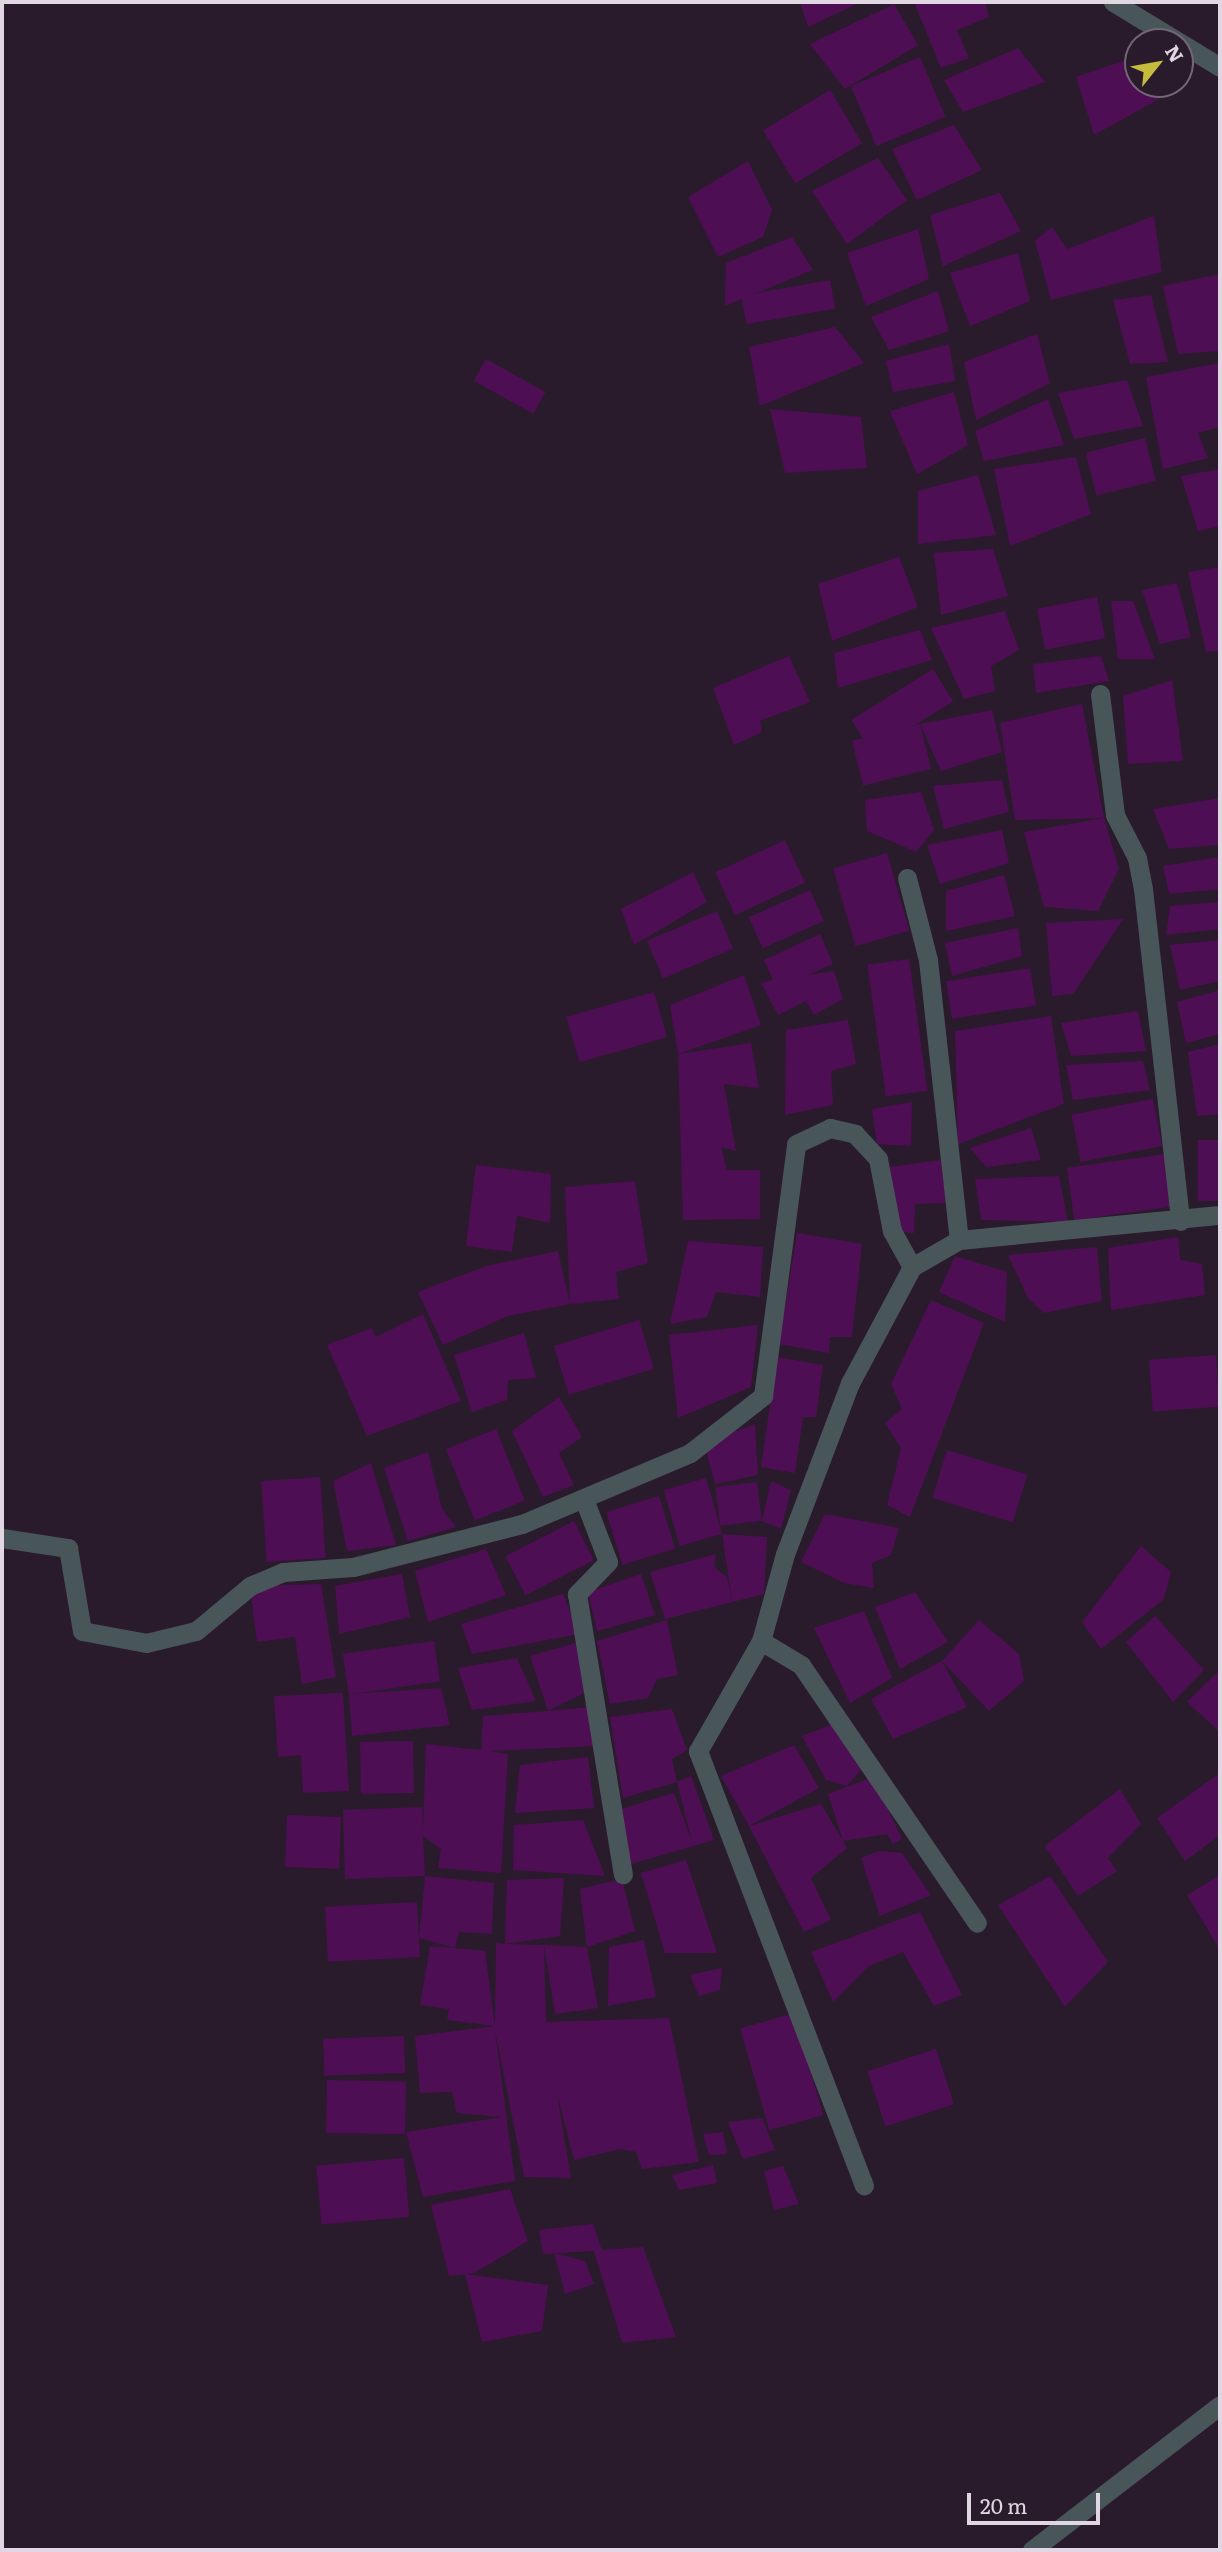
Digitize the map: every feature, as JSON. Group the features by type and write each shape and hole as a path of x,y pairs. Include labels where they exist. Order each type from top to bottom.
{"street":[{"path":"1113,2 1220,67"},
{"path":"1100,694 1115,815 1137,858 1143,889 1180,1221"},
{"path":"907,878 928,960 959,1240"},
{"path":"2,1538 68,1548 82,1631 146,1643 196,1631 250,1586 283,1573 353,1567 522,1524 690,1453 763,1396 796,1144 803,1138 830,1128 855,1134 873,1150 892,1231 912,1267"},
{"path":"864,2185 698,1751 761,1641 785,1554 850,1382 912,1267 959,1240 1180,1221 1220,1215"},
{"path":"584,1499 608,1562 577,1594 623,1874"},
{"path":"761,1641 801,1665 977,1923"},
{"path":"1032,2550 1220,2405"}],"building":[{"path":"800,2 861,2 808,27"},
{"path":"914,2 985,2 989,17 957,30 969,58 941,68"},
{"path":"894,4 918,45 845,89 810,44"},
{"path":"1018,48 1045,82 963,112 944,80"},
{"path":"920,57 945,117 876,146 851,86"},
{"path":"1124,61 1124,98 1161,98 1094,135 1076,77"},
{"path":"830,90 862,143 795,183 763,130"},
{"path":"954,125 982,170 917,200 892,149"},
{"path":"878,158 907,200 847,244 812,191"},
{"path":"748,161 772,210 763,237 718,257 688,197"},
{"path":"1000,193 1021,231 943,266 930,215"},
{"path":"1154,216 1162,272 1051,300 1035,241 1052,227 1067,249"},
{"path":"918,229 929,279 866,306 847,253"},
{"path":"792,237 813,270 725,306 726,263"},
{"path":"1018,253 1030,301 970,326 950,273"},
{"path":"1220,274 1220,351 1178,354 1163,286"},
{"path":"830,280 835,309 746,324 741,296"},
{"path":"938,291 949,331 889,350 871,317"},
{"path":"1151,295 1168,362 1130,364 1113,300"},
{"path":"835,327 864,363 760,406 749,347"},
{"path":"1037,334 1050,383 976,420 964,362"},
{"path":"949,344 955,381 893,392 886,361"},
{"path":"486,359 545,392 533,414 474,381"},
{"path":"1220,363 1220,427 1198,433 1208,458 1163,469 1146,377"},
{"path":"1127,380 1143,426 1074,439 1058,393"},
{"path":"954,392 968,445 917,474 890,411"},
{"path":"1048,399 1064,445 984,461 975,431"},
{"path":"770,409 861,417 867,468 785,473"},
{"path":"1145,438 1156,481 1096,495 1086,453"},
{"path":"1076,457 1091,514 1010,546 994,469"},
{"path":"1220,469 1220,526 1198,531 1181,476"},
{"path":"978,475 996,535 918,544 918,491"},
{"path":"993,549 1008,596 941,615 934,553"},
{"path":"899,557 918,607 832,641 818,584"},
{"path":"1220,567 1220,651 1206,652 1188,572"},
{"path":"1177,583 1191,637 1160,644 1142,590"},
{"path":"1097,597 1105,638 1045,650 1037,609"},
{"path":"1111,601 1133,601 1155,659 1118,659"},
{"path":"1005,611 1019,650 991,666 995,691 964,699 931,628"},
{"path":"920,630 932,660 838,688 834,653"},
{"path":"789,656 810,702 760,721 762,732 734,745 713,688"},
{"path":"1101,656 1109,681 1036,693 1033,664"},
{"path":"933,669 953,701 872,752 852,720"},
{"path":"1172,680 1183,761 1128,764 1123,696"},
{"path":"1082,704 1104,818 1015,820 1000,723"},
{"path":"992,710 1002,752 941,771 920,724"},
{"path":"920,724 931,769 863,786 852,741"},
{"path":"1002,780 1009,812 944,829 933,786"},
{"path":"921,792 934,830 916,852 867,831 865,800"},
{"path":"1220,798 1220,845 1169,849 1153,809"},
{"path":"1104,818 1119,869 1098,911 1044,907 1024,832"},
{"path":"1002,830 1009,863 940,884 927,845"},
{"path":"785,840 805,883 735,915 715,873"},
{"path":"887,853 909,931 855,946 833,868"},
{"path":"1220,857 1220,889 1169,894 1163,866"},
{"path":"693,872 707,902 634,945 621,909"},
{"path":"1004,875 1015,916 946,931 946,891"},
{"path":"810,890 824,921 763,948 749,917"},
{"path":"1220,902 1220,929 1166,935 1170,906"},
{"path":"717,911 733,949 663,978 647,941"},
{"path":"1123,919 1073,994 1052,996 1046,923"},
{"path":"1018,928 1022,956 952,976 945,943"},
{"path":"820,934 833,964 808,975 834,971 843,999 814,1015 806,1001 778,1015 761,983 773,980 764,960"},
{"path":"1220,940 1220,981 1180,990 1170,945"},
{"path":"909,959 928,1091 886,1097 867,965"},
{"path":"1030,968 1036,1006 952,1019 946,981"},
{"path":"744,975 761,1025 678,1054 670,1005"},
{"path":"1220,990 1220,1034 1186,1043 1177,1002"},
{"path":"654,992 667,1037 579,1062 567,1017"},
{"path":"1138,1011 1146,1051 1071,1056 1061,1023"},
{"path":"1051,1016 1064,1104 958,1144 955,1031"},
{"path":"848,1020 856,1064 831,1071 833,1105 785,1115 786,1030"},
{"path":"751,1043 759,1088 724,1084 736,1151 721,1147 727,1170 760,1170 760,1219 683,1220 678,1054"},
{"path":"1220,1044 1220,1114 1197,1116 1188,1052"},
{"path":"1143,1061 1150,1090 1073,1100 1066,1065"},
{"path":"1153,1099 1162,1146 1081,1162 1072,1115"},
{"path":"912,1102 911,1146 877,1144 872,1109"},
{"path":"1031,1128 1041,1160 986,1167 970,1148"},
{"path":"1198,1140 1220,1140 1220,1201 1198,1201"},
{"path":"1165,1154 1172,1206 1074,1220 1067,1168"},
{"path":"941,1160 946,1203 915,1204 914,1233 892,1231 889,1167"},
{"path":"476,1165 551,1174 550,1223 517,1216 512,1252 466,1246"},
{"path":"1059,1176 1068,1222 981,1220 975,1179"},
{"path":"635,1181 648,1263 616,1272 619,1299 570,1304 565,1187"},
{"path":"797,1233 862,1244 852,1337 830,1337 829,1353 779,1344"},
{"path":"1178,1237 1180,1260 1202,1264 1205,1295 1111,1310 1108,1248"},
{"path":"688,1241 763,1247 760,1297 716,1292 707,1317 670,1324"},
{"path":"1097,1247 1102,1301 1044,1313 1028,1298 1008,1255"},
{"path":"558,1251 570,1304 508,1316 443,1345 418,1292 486,1266"},
{"path":"955,1256 1007,1272 1005,1322 939,1292"},
{"path":"931,1300 984,1323 910,1517 887,1505 901,1448 885,1423 902,1409 891,1384"},
{"path":"423,1314 461,1401 367,1436 327,1345 372,1328 376,1337"},
{"path":"639,1320 654,1369 569,1395 554,1346"},
{"path":"758,1325 751,1387 678,1418 669,1335"},
{"path":"524,1333 536,1378 508,1380 507,1400 472,1412 454,1355"},
{"path":"1216,1355 1220,1407 1153,1412 1149,1360"},
{"path":"777,1357 823,1365 816,1417 803,1417 795,1473 761,1467"},
{"path":"559,1397 582,1437 559,1453 574,1485 543,1497 512,1431"},
{"path":"755,1424 758,1475 715,1484 704,1443"},
{"path":"496,1429 525,1500 475,1521 446,1449"},
{"path":"947,1450 1027,1475 1013,1522 932,1498"},
{"path":"428,1452 442,1509 456,1527 408,1541 384,1468"},
{"path":"371,1463 396,1545 347,1551 333,1481"},
{"path":"320,1477 326,1558 267,1562 261,1481"},
{"path":"706,1478 722,1534 680,1546 664,1490"},
{"path":"771,1481 791,1490 781,1529 762,1521"},
{"path":"757,1482 762,1521 720,1526 715,1487"},
{"path":"659,1496 675,1549 622,1565 606,1512"},
{"path":"825,1514 899,1528 891,1555 872,1563 874,1588 844,1583 801,1562"},
{"path":"574,1521 594,1560 525,1595 505,1556"},
{"path":"722,1534 767,1537 764,1594 665,1619 650,1572 716,1554 714,1567 727,1577 732,1600"},
{"path":"1141,1546 1171,1572 1164,1599 1101,1649 1082,1622"},
{"path":"486,1549 506,1595 428,1622 415,1571"},
{"path":"402,1574 410,1617 339,1634 335,1586"},
{"path":"641,1574 655,1615 597,1631 588,1592"},
{"path":"321,1584 336,1677 302,1684 295,1637 257,1642 250,1586"},
{"path":"915,1592 948,1642 900,1669 875,1607"},
{"path":"563,1594 579,1634 472,1654 461,1624"},
{"path":"864,1611 892,1678 850,1703 814,1628"},
{"path":"1155,1616 1204,1670 1173,1702 1126,1642"},
{"path":"667,1620 678,1675 657,1679 648,1698 610,1704 597,1641"},
{"path":"979,1620 1019,1654 1024,1681 989,1711 942,1661"},
{"path":"434,1641 440,1682 349,1694 343,1654"},
{"path":"576,1643 588,1691 548,1711 530,1656"},
{"path":"517,1658 536,1701 472,1710 458,1668"},
{"path":"942,1661 967,1707 893,1739 871,1699"},
{"path":"1220,1670 1220,1732 1187,1702"},
{"path":"441,1688 450,1725 352,1736 349,1694"},
{"path":"343,1693 349,1791 303,1793 301,1755 278,1757 274,1696"},
{"path":"589,1707 594,1746 490,1751 508,1754 501,1873 438,1868 441,1849 423,1836 425,1876 345,1879 343,1810 422,1807 423,1830 426,1744 481,1750 483,1716"},
{"path":"672,1709 687,1750 672,1759 677,1782 623,1798 610,1717"},
{"path":"833,1724 861,1770 847,1786 826,1780 802,1736"},
{"path":"413,1741 414,1793 361,1794 360,1742"},
{"path":"794,1745 819,1788 749,1826 721,1776"},
{"path":"588,1757 594,1808 515,1813 520,1765"},
{"path":"1220,1773 1220,1835 1185,1861 1157,1818"},
{"path":"691,1776 714,1840 628,1865 618,1810 674,1793 692,1842 677,1782"},
{"path":"873,1777 902,1839 893,1844 887,1834 843,1841 828,1794"},
{"path":"1120,1789 1141,1824 1108,1858 1117,1871 1078,1896 1045,1846"},
{"path":"821,1804 847,1848 811,1878 831,1920 804,1932 749,1826"},
{"path":"287,1815 341,1817 339,1869 285,1867"},
{"path":"583,1820 605,1876 513,1870 514,1825"},
{"path":"879,1851 902,1853 931,1895 880,1916 861,1858"},
{"path":"686,1860 717,1953 665,1953 641,1873"},
{"path":"1220,1875 1220,1950 1187,1895"},
{"path":"425,1876 494,1883 492,1934 459,1932 455,1948 419,1938"},
{"path":"1050,1876 1108,1962 1065,2007 998,1905"},
{"path":"564,1878 560,1936 505,1944 507,1880"},
{"path":"622,1879 635,1931 587,1947 580,1889"},
{"path":"417,1902 420,1957 328,1962 325,1907"},
{"path":"920,1912 962,1995 934,2006 903,1952 869,1966 833,2002 811,1952"},
{"path":"644,1940 656,1997 608,2006 609,1947"},
{"path":"496,1943 544,1945 546,2022 669,2018 699,2162 642,2169 636,2152 620,2149 574,2160 557,2094 571,2178 524,2177 495,2030 515,2181 423,2197 406,2132 502,2117 457,2113 452,2092 420,2093 415,2036 495,2026"},
{"path":"544,1945 587,1947 598,2008 555,2014"},
{"path":"430,1946 485,1951 495,2026 447,2020 449,2009 420,2005"},
{"path":"722,1968 720,1990 699,1996 690,1975"},
{"path":"794,2013 823,2115 769,2130 740,2028"},
{"path":"404,2036 405,2073 324,2076 323,2039"},
{"path":"936,2049 954,2104 885,2126 868,2071"},
{"path":"327,2080 406,2081 405,2134 326,2133"},
{"path":"762,2118 775,2150 743,2159 728,2122"},
{"path":"723,2132 727,2154 709,2155 703,2134"},
{"path":"404,2158 409,2217 321,2224 316,2166"},
{"path":"713,2165 717,2183 679,2190 672,2175"},
{"path":"783,2166 799,2204 774,2210 764,2171"},
{"path":"510,2189 528,2241 474,2273 449,2276 431,2205"},
{"path":"593,2224 602,2250 643,2247 676,2337 622,2343 594,2251 543,2254 539,2230"},
{"path":"554,2253 585,2261 594,2284 565,2294"},
{"path":"465,2274 548,2285 542,2331 482,2342"}]}
